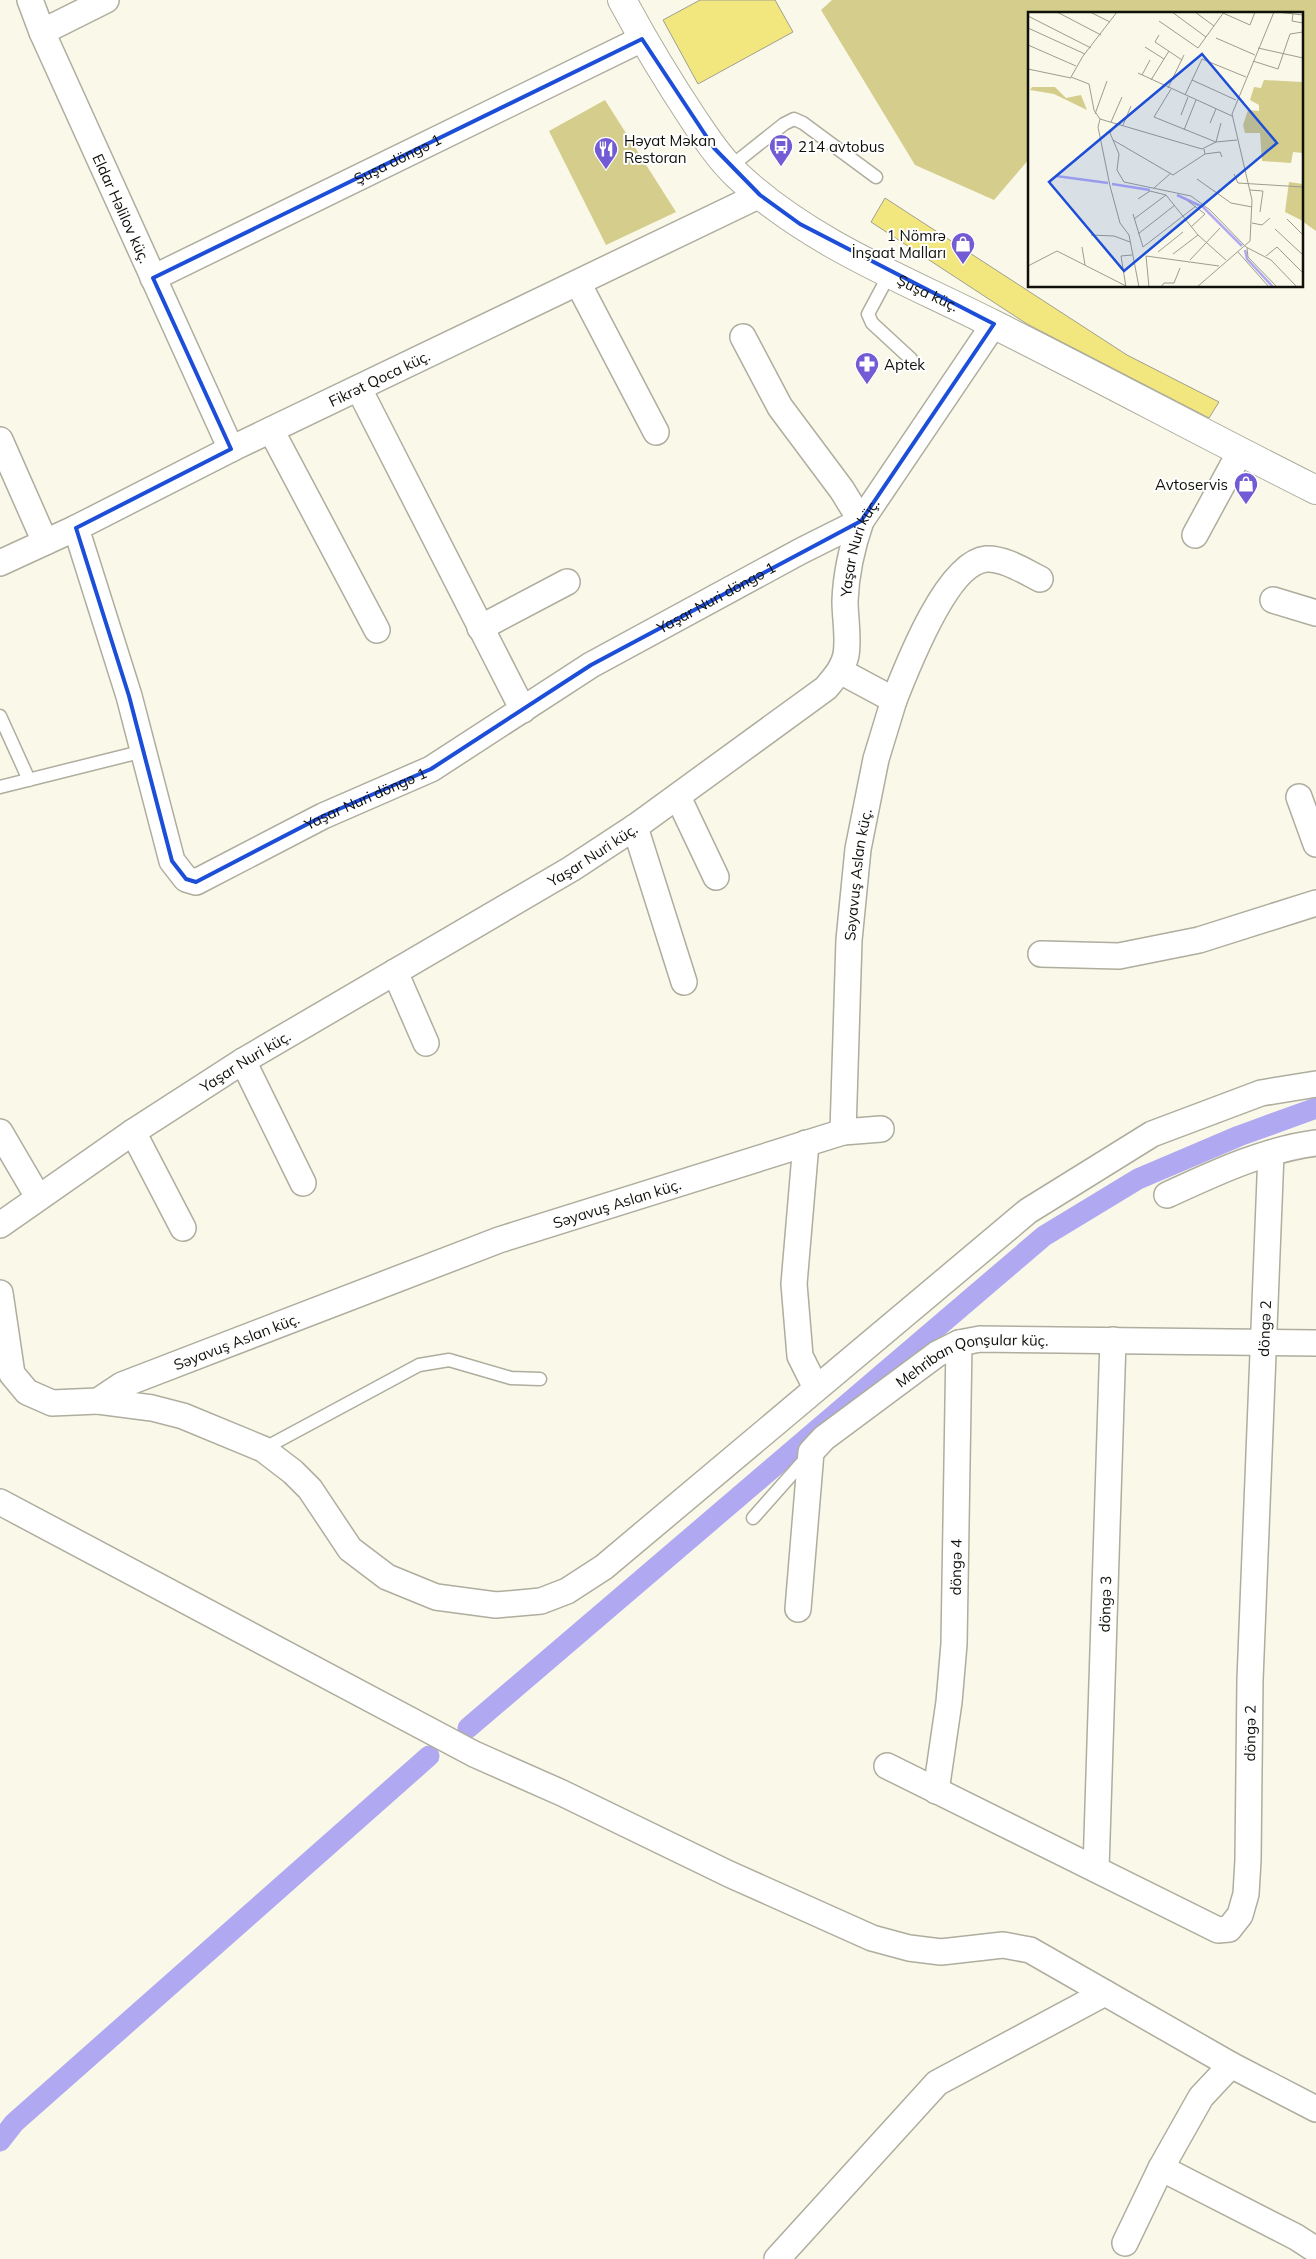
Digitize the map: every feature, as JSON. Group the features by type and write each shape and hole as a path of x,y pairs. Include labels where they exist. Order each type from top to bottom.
{"street":[{"name":"Eldar Həlilov küç.","path":"30,0 42,32 231,449"},
{"path":"42,32 106,0"},
{"name":"Şuşa küç.","path":"622,0 642,39 684,106 730,167 760,195 800,224 890,273 994,324 1316,490"},
{"name":"Şuşa döngə 1","path":"153,278 642,39"},
{"name":"Fikrət Qoca küç.","path":"0,563 76,528 231,449 760,195"},
{"path":"578,283 656,432"},
{"name":"Yaşar Nuri küç.","path":"0,1225 134,1132 243,1061 571,870 678,797 826,688 840,671 846,655 845,600 848,571 852,548 861,521 994,324"},
{"path":"743,337 780,407 842,490 861,521"},
{"path":"359,389 523,710"},
{"path":"271,430 377,630"},
{"path":"0,440 45,542"},
{"path":"1195,535 1240,452"},
{"name":"Yaşar Nuri döngə 1","path":"76,528 144,751 172,861 186,880 196,882 324,816 431,769 591,665 801,551 861,521"},
{"name":"Səyavuş Aslan küç.","path":"98,1401 122,1385 498,1240 843,1132 848,940 858,850 876,759 894,700 919,638 941,601 961,574 975,562 988,559 1004,562 1040,579"},
{"path":"480,628 567,582"},
{"path":"1274,600 1316,613"},
{"path":"840,671 894,700"},
{"path":"678,797 716,876"},
{"path":"1299,797 1316,844"},
{"path":"635,827 684,982"},
{"path":"1042,954 1126,954 1199,940 1316,903"},
{"path":"394,972 426,1043"},
{"path":"243,1061 303,1183"},
{"path":"0,1293 12,1374 27,1392 52,1403 98,1401 152,1408 184,1416 262,1449 293,1472 310,1489 350,1549 387,1577 436,1597 496,1606 541,1601 567,1591 604,1567 1028,1211 1152,1134 1261,1093 1316,1084"},
{"path":"843,1132 881,1129"},
{"path":"0,1132 38,1197"},
{"path":"134,1132 183,1228"},
{"path":"806,1143 794,1284 800,1356 816,1388"},
{"path":"1167,1194 1232,1166 1290,1147 1316,1143"},
{"name":"döngə 2","path":"887,1766 1218,1930 1229,1929 1240,1915 1246,1894 1248,1860 1250,1680 1271,1153"},
{"name":"Mehriban Qonşular küç.","path":"811,1452 824,1438 936,1354 959,1343 980,1339 1316,1343"},
{"name":"döngə 3","path":"1096,1869 1113,1340"},
{"name":"döngə 4","path":"936,1791 949,1702 954,1644 959,1343"},
{"path":"798,1610 811,1452"},
{"path":"0,1502 314,1667 474,1754 562,1793 729,1874 872,1938 909,1948 941,1952 1004,1945 1030,1950 1231,2065 1316,2109"},
{"path":"777,2259 937,2083 1104,1993"},
{"path":"1125,2243 1160,2168 1201,2098 1231,2065"},
{"path":"1160,2168 1296,2237 1316,2250"}],"lane":[{"path":"730,167 784,124 794,119 804,123 876,177"},
{"path":"890,273 868,314 872,322 911,358"},
{"path":"0,716 30,780"},
{"path":"0,787 144,751"},
{"path":"262,1449 419,1365 449,1360 511,1378 540,1379"},
{"path":"753,1518 811,1452"}],"highlighted area":[{"path":"642,39 714,148 760,195 800,224 994,324 861,521 591,665 431,769 323,816 196,882 186,879 172,861 129,696 76,528 231,449 153,278"}],"shaded area":[{"path":"832,0 1316,0 1316,231 1304,222 1304,12 1028,12 1028,160 994,200 915,165 821,10"},
{"path":"605,100 676,212 606,245 549,131"}],"building":[{"path":"700,0 775,0 793,32 698,84 663,20"},
{"path":"885,198 1127,355 1219,402 1209,418 1027,324 871,222"}],"waterway":[{"path":"468,1728 1044,1236 1138,1179 1239,1136 1316,1108"},
{"path":"0,2141 14,2123 429,1756"}],"place":[{"name":"214 avtobus","path":"781,167"},
{"name":"Həyat Məkan Restoran","path":"606,170"},
{"name":"1 Nömrə İnşaat Malları","path":"963,265"},
{"name":"Aptek","path":"867,385"},
{"name":"Avtoservis","path":"1246,505"}]}
